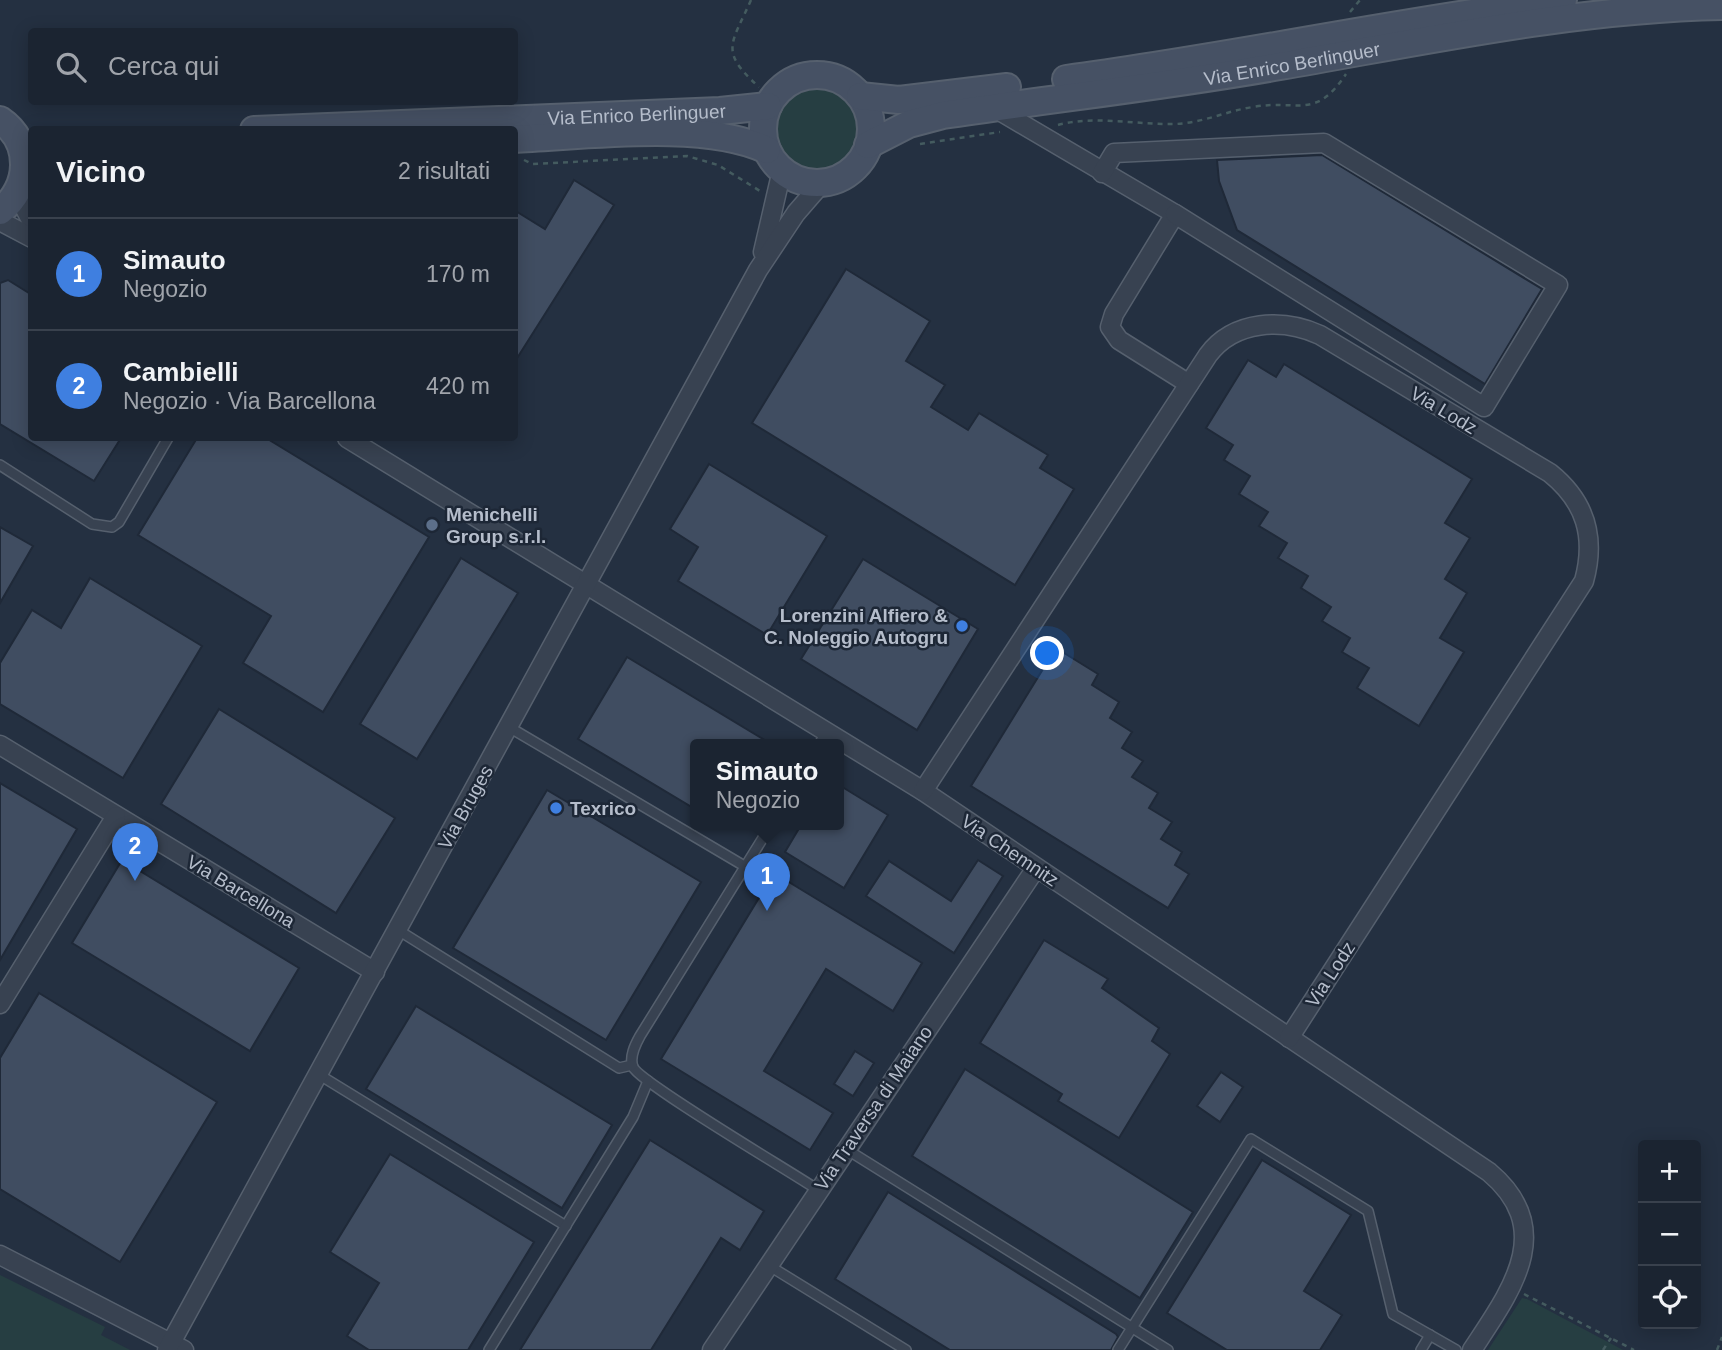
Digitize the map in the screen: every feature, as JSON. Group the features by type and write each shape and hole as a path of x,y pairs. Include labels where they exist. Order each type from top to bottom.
{"main road":[{"name":"Via Enrico Berlinguer","path":"352,126 720,111 770,102 791,81 815,75 840,80 860,96 899,100 1155,68 1463,13 1563,0"},
{"name":"Via Enrico Berlinguer","path":"518,139 641,133 732,138 775,160 799,180 822,183 853,169 868,145 921,120 993,107 1173,84 1465,32 1605,15 1722,6"},
{"path":"860,96 871,125 868,145"},
{"path":"770,102 763,126 775,160"},
{"path":"15,129 23,153 18,189"}],"street":[{"path":"993,107 1042,139 1102,173 1175,214 1484,407 1558,285 1324,143 1114,153 1102,173"},
{"name":"Via Bruges","path":"758,270 775,160"},
{"name":"Via Bruges","path":"174,1348 318,1074 758,270 796,213 822,183"},
{"path":"18,189 28,213"},
{"path":"1175,214 1114,314 1110,327 1119,340 1189,384"},
{"path":"0,221 28,237"},
{"name":"Via Lodz","path":"923,791 1214,346 1241,330 1276,324 1307,329 1550,473 1580,504 1591,543 1589,565 1577,596 1289,1038"},
{"name":"Via Chemnitz","path":"352,441 587,584 822,738"},
{"name":"Via Barcellona","path":"0,744 375,972"},
{"name":"Via Chemnitz","path":"844,750 923,791 1499,1180 1516,1205 1524,1235 1521,1266 1512,1288 1472,1350"},
{"path":"0,1004 116,816"},
{"name":"Via Traversa di Maiano","path":"712,1350 1035,868"},
{"path":"0,1255 174,1348"}],"lane":[{"path":"0,465 92,524 112,527 119,522 166,441"},
{"path":"509,727 746,867"},
{"path":"632,1065 633,1050 640,1036 768,830"},
{"path":"398,930 619,1068 632,1065"},
{"path":"632,1065 649,1081 818,1190"},
{"path":"318,1074 566,1226"},
{"path":"489,1350 633,1116 649,1081"},
{"path":"1118,1350 1251,1139 1368,1211 1393,1314 1455,1350"},
{"path":"846,1149 1168,1350"},
{"path":"768,1265 906,1350"},
{"path":"1421,1350 1430,1335"}],"path":[{"path":"751,0 731,49 736,66 770,102"},
{"path":"1042,139 1054,127 1067,123 1175,124 1201,121 1251,107 1309,106 1333,92 1352,66"},
{"path":"1512,1288 1634,1350"},
{"path":"1603,1350 1611,1337"},
{"path":"1717,1350 1722,1337"}],"green space":[{"path":"818,86 834,89 848,98 857,112 860,128 857,144 848,158 834,167 818,170 802,167 788,158 779,144 776,128 779,112 788,98 802,89"},
{"path":"0,1275 105,1327 101,1335 130,1350 0,1350"},
{"path":"1522,1298 1527,1299 1623,1350 1488,1350"}],"building":[{"path":"1322,155 1542,289 1485,384 1237,230 1219,181 1217,160"},
{"path":"574,180 614,205 518,357 518,212 545,229"},
{"path":"846,269 930,321 906,361 945,385 931,407 968,430 979,413 1048,455 1040,468 1074,489 1015,585 752,423"},
{"path":"8,280 28,292 28,441 0,424 0,283"},
{"path":"1248,360 1276,377 1284,364 1472,479 1445,523 1470,538 1445,579 1467,593 1440,638 1464,652 1419,726 1357,688 1369,668 1342,652 1350,638 1322,621 1331,607 1301,588 1308,576 1278,558 1287,543 1259,526 1268,512 1239,494 1250,476 1224,460 1233,445 1206,428"},
{"path":"28,441 119,441 94,481"},
{"path":"195,441 271,441 429,537 323,712 243,663 271,616 138,535"},
{"path":"709,464 827,536 767,635 678,581 698,547 670,529"},
{"path":"0,527 33,546 0,603"},
{"path":"461,558 518,593 417,759 360,724"},
{"path":"863,559 978,629 917,730 801,659"},
{"path":"90,578 202,646 123,778 0,704 0,663 32,610 61,628"},
{"path":"1056,648 1098,674 1092,685 1119,702 1110,718 1132,732 1122,748 1143,761 1132,777 1158,793 1149,808 1172,822 1161,839 1182,852 1175,865 1189,874 1168,908 971,786"},
{"path":"627,657 763,739 690,739 690,806 578,739"},
{"path":"219,709 395,818 336,913 161,804"},
{"path":"0,783 77,829 0,960"},
{"path":"844,788 888,815 844,888 785,852 798,830 844,830"},
{"path":"547,790 701,882 606,1040 453,948"},
{"path":"122,860 299,968 250,1051 72,943"},
{"path":"978,860 1003,876 954,953 866,896 889,861 951,901"},
{"path":"774,873 922,963 893,1011 826,969 764,1071 833,1113 810,1150 661,1059"},
{"path":"1044,940 1108,979 1102,988 1159,1028 1152,1041 1170,1054 1119,1138 1058,1101 1062,1094 980,1043"},
{"path":"39,993 217,1102 120,1262 0,1189 0,1058"},
{"path":"416,1006 612,1125 562,1208 366,1089"},
{"path":"855,1051 874,1063 853,1096 834,1084"},
{"path":"965,1069 1193,1212 1140,1298 912,1156"},
{"path":"1221,1072 1243,1087 1220,1122 1197,1106"},
{"path":"650,1140 764,1211 740,1250 721,1238 651,1350 520,1350"},
{"path":"390,1154 534,1242 468,1350 369,1350 347,1336 379,1283 330,1252"},
{"path":"1262,1160 1351,1215 1304,1291 1342,1315 1320,1350 1227,1350 1167,1313"},
{"path":"888,1192 1116,1334 1118,1337 1111,1350 950,1350 835,1279"}],"place":[{"name":"Menichelli Group s.r.l.","path":"432,525"},
{"name":"Lorenzini Alfiero & C. Noleggio Autogru","path":"962,626"},
{"name":"Texrico","path":"556,808"},
{"name":"Cambielli","path":"135,881"},
{"name":"Simauto","path":"767,911"}]}
